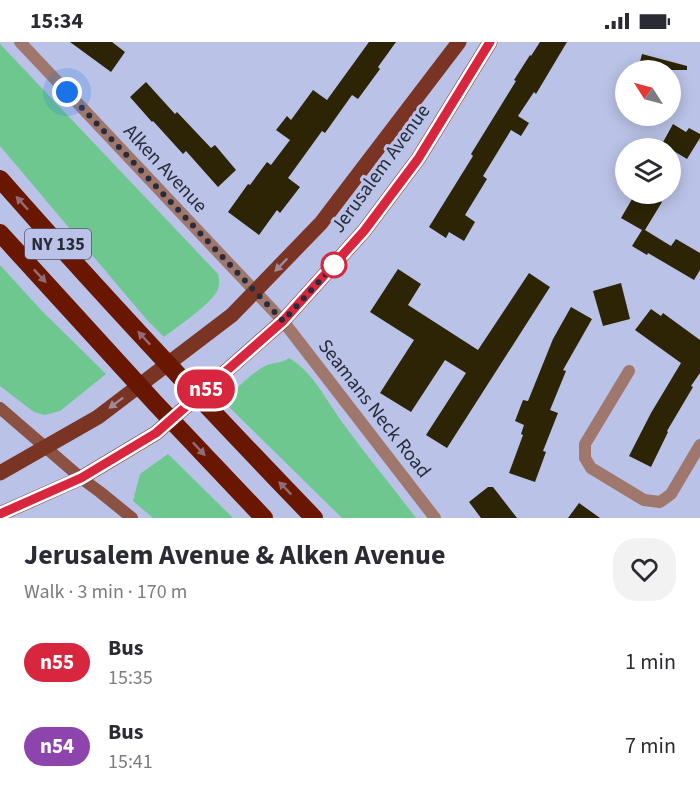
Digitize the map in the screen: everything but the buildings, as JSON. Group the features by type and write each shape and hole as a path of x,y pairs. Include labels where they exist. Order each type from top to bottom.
{"highway":[{"name":"NY 135","path":"0,179 117,309 315,518"},
{"name":"NY 135","path":"0,233 264,518"}],"main road":[{"name":"Jerusalem Avenue","path":"0,473 98,417 232,315 321,223 459,42"},
{"name":"Jerusalem Avenue","path":"0,514 81,478 156,433 283,321 364,231 418,159 485,44"},
{"path":"0,408 81,478 132,518"}],"street":[{"name":"Alken Avenue","path":"20,42 283,321"},
{"name":"Seamans Neck Road","path":"283,321 435,518"},
{"path":"629,371 585,444 585,458 591,468 644,500 660,502 671,494 700,445"}],"green space":[{"path":"0,44 218,274 219,285 215,295 164,337 147,320 0,146"},
{"path":"0,265 41,310 106,374 60,411 45,415 34,412 0,386"},
{"path":"289,358 312,379 416,518 342,518 223,401 263,367"},
{"path":"168,454 233,518 153,518 133,501 140,474"}],"bus line":[{"name":"n55","path":"0,514 81,478 156,433 283,321 364,231 418,159 490,42"}],"route":[{"path":"67,92 283,321 338,261 334,265"}]}
